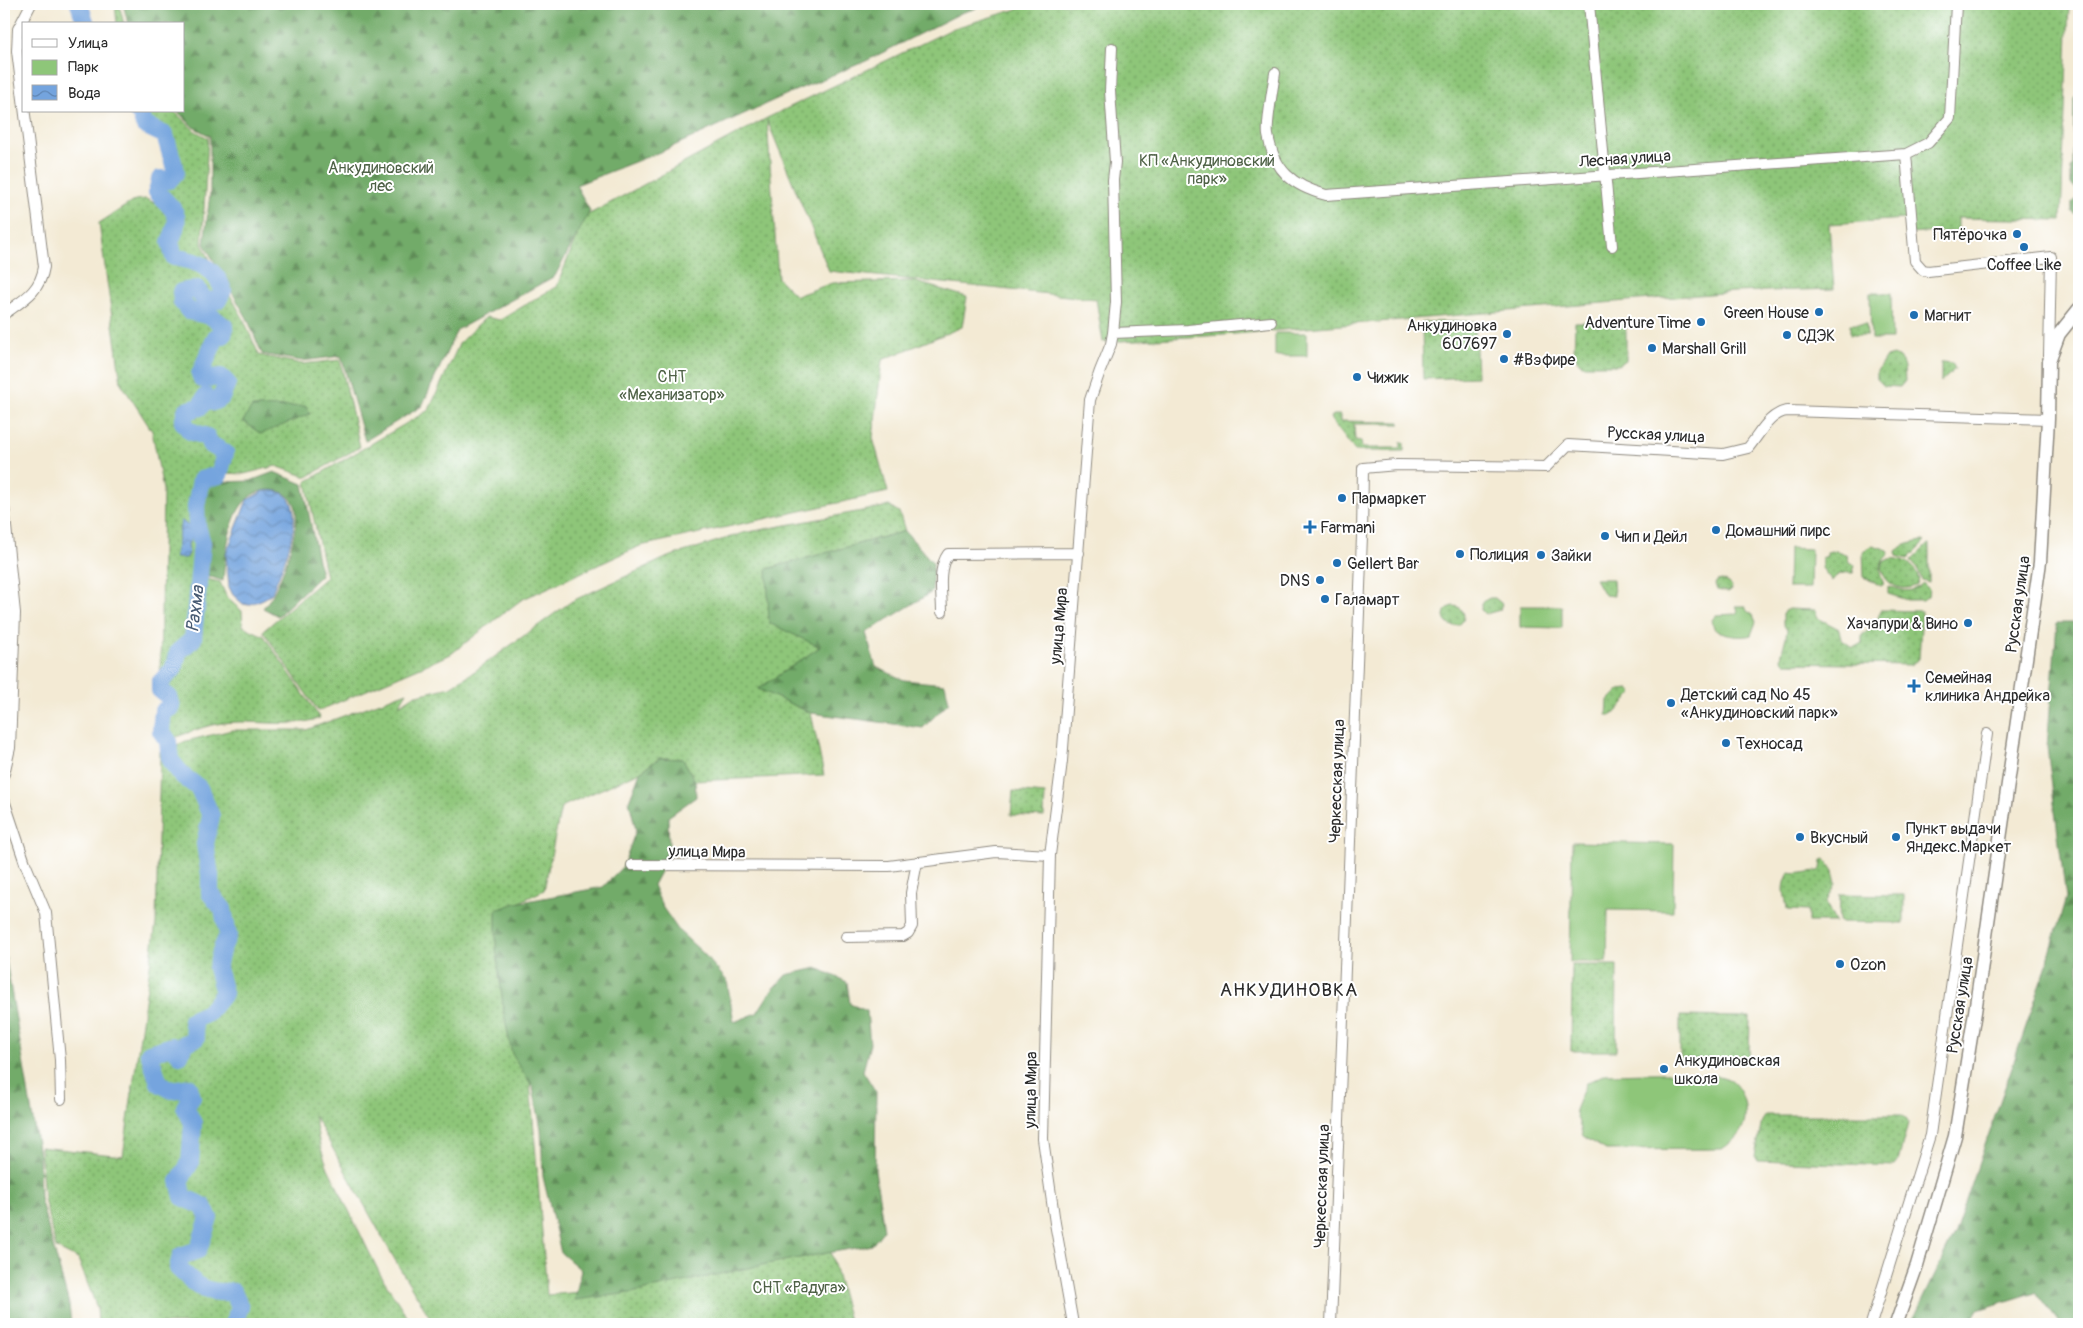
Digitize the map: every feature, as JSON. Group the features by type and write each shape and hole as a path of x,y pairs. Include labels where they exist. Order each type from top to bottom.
{"street":[{"path":"22,91 17,51 18,29 31,4"},
{"path":"1589,4 1612,246"},
{"name":"Лесная улица","path":"1275,73 1268,134 1278,165 1290,179 1306,189 1326,195 1906,154 1928,143 1950,118 1956,4"},
{"name":"улица Мира","path":"1073,1324 1055,1223 1044,1139 1050,854 1062,762 1090,400 1114,333 1116,302 1115,162 1110,91 1112,48"},
{"path":"4,314 35,290 42,278 44,267 25,112"},
{"path":"1906,154 1915,261 1923,270 1928,271 2051,256 2048,419"},
{"path":"2048,361 2059,334 2079,309"},
{"path":"1114,333 1188,330 1271,322"},
{"name":"Русская улица","path":"1582,446 1723,454 1748,448 1772,416 1788,411 2048,419 2040,562 1955,1136 1917,1265 1896,1324"},
{"name":"Черкесская улица","path":"1331,1324 1363,468 1397,465 1546,467 1568,445 1582,446"},
{"path":"4,507 15,614 10,748 4,774"},
{"path":"942,612 942,572 944,560 948,554 962,552 1079,553"},
{"path":"1871,1324 1930,1135 1987,734"},
{"path":"4,800 25,863 46,913 60,1060 61,1099"},
{"name":"улица Мира","path":"632,865 889,866 996,852 1050,854"},
{"path":"846,937 904,936 908,933 912,926 911,893 917,862"}],"green space":[{"path":"115,4 119,4 124,22 117,22"},
{"name":"Анкудиновский лес","path":"123,4 990,4 961,13 866,61 792,92 665,150 576,185 590,211 555,276 457,330 422,406 365,441 341,356 302,361 262,354 247,318 204,244 210,194 210,136 193,127 178,112 185,112 185,22 128,22"},
{"name":"КП «Анкудиновский парк»","path":"1034,4 2069,4 2061,220 1958,218 1958,231 1907,234 1906,219 1829,224 1834,289 1734,292 1223,335 1103,342 1096,299 829,271 767,120 778,278 796,296 832,283 913,281 967,297 962,327 882,360 873,438 888,492 640,546 521,600 451,654 318,711 263,631 326,577 306,482 429,410 460,342 486,317 500,320 557,286 584,217 767,118 954,28"},
{"path":"2079,92 2079,188 2074,188 2071,184 2071,169 2073,165 2074,99"},
{"path":"144,112 175,112 195,131 208,138 202,244 216,271 194,255 177,252 174,241 182,223 178,209 162,192 162,183 171,182 180,173 168,132 147,122"},
{"path":"2079,198 2079,217 2072,212 2072,202"},
{"path":"146,199 170,210 173,224 165,243 171,261 197,265 216,284 214,294 206,295 198,284 178,290 179,304 186,314 210,320 218,330 213,333 196,373 201,383 221,385 212,396 204,393 197,403 184,408 180,419 182,430 205,440 209,447 221,456 214,473 198,477 194,524 197,544 189,637 176,648 171,666 160,675 163,490 152,431 121,383 99,223 135,200"},
{"path":"229,293 243,318 259,355 302,364 340,360 360,447 307,477 276,466 244,474 224,473 227,451 214,441 208,433 189,425 191,414 201,410 205,403 214,407 223,401 231,382 226,376 205,373 219,341 225,338 230,328 218,315 195,307 189,299 194,295 206,307 222,304"},
{"path":"1870,293 1891,293 1892,339 1871,339"},
{"path":"1475,321 1477,377 1423,379 1422,322"},
{"path":"1575,322 1626,322 1626,360 1618,365 1582,365 1574,356"},
{"path":"1850,324 1866,324 1867,335 1850,335"},
{"path":"1275,333 1307,333 1307,356 1275,356"},
{"path":"1893,355 1900,359 1904,365 1905,381 1900,387 1884,386 1877,379 1877,371 1886,357"},
{"path":"1941,363 1952,363 1955,369 1941,382"},
{"path":"306,406 310,414 261,434 243,421 252,407"},
{"path":"1340,415 1340,421 1400,422 1400,424 1354,424 1355,440 1361,441 1362,448 1401,448 1401,442 1404,442 1404,451 1355,451 1331,420 1330,417"},
{"path":"274,472 303,484 321,575 278,616 263,608 278,584 291,548 296,522 296,511 292,500 282,492 275,490 258,492 247,499 233,523 226,553 223,581 208,576 201,509 206,486 222,482 250,481"},
{"name":"СНТ «Радуга»","path":"889,506 899,512 905,531 767,569 820,647 759,689 811,713 824,775 695,781 683,759 660,758 640,772 561,807 544,890 516,904 547,1295 615,1289 828,1242 850,1324 434,1324 399,1267 314,1115 320,1146 328,1168 380,1274 412,1324 237,1324 244,1310 236,1289 218,1289 201,1283 182,1267 184,1258 200,1252 211,1219 206,1204 185,1194 182,1182 193,1165 195,1122 189,1107 195,1098 190,1084 172,1086 163,1080 154,1055 171,1049 182,1058 187,1045 199,1039 195,1021 212,1015 227,994 220,968 231,937 226,910 213,892 208,845 214,816 201,786 184,772 174,759 172,747 186,741 232,730 306,730 407,692 399,705 413,696 450,687 572,601 668,557 743,533"},
{"path":"905,531 933,563 932,592 866,633 876,667 904,680 945,684 949,702 923,728 811,713 758,689 820,647 769,623 767,569"},
{"path":"1924,541 1908,559 1897,556 1896,551 1903,547"},
{"path":"1928,544 1929,582 1922,580 1917,568 1911,561"},
{"path":"1873,545 1888,550 1889,554 1880,568 1884,584 1881,586 1864,577 1863,552"},
{"path":"1789,548 1811,549 1810,588 1788,588"},
{"path":"1836,550 1847,556 1849,562 1855,565 1853,573 1841,574 1832,581 1822,568 1822,558 1827,556 1827,552"},
{"path":"1889,559 1899,559 1912,566 1919,579 1917,585 1900,588 1890,583 1881,568 1883,562"},
{"path":"202,578 220,582 227,598 242,611 243,626 264,636 320,718 296,723 223,723 204,727 171,739 165,730 167,713 174,708 172,697 164,689 166,682 177,669 181,652 196,639"},
{"path":"1595,579 1613,579 1614,596 1604,595"},
{"path":"1722,580 1732,586 1731,590 1728,592 1717,590 1715,584 1717,581"},
{"path":"1923,583 1929,589 1928,596 1923,600 1907,600 1888,594 1888,586 1910,590"},
{"path":"1490,598 1495,598 1502,604 1500,610 1486,614 1481,610 1482,606"},
{"path":"1454,606 1461,609 1464,616 1461,623 1454,626 1447,623 1444,616 1447,609"},
{"path":"1520,606 1562,606 1562,628 1520,627"},
{"path":"1735,606 1745,606 1747,611 1753,615 1756,622 1751,635 1729,635 1720,633 1714,628 1712,620 1716,615 1736,614 1738,610"},
{"path":"1788,609 1815,610 1818,618 1839,629 1841,639 1853,648 1862,643 1862,635 1875,626 1881,610 1922,611 1919,659 1910,665 1785,663 1781,659 1787,630 1783,624 1783,613"},
{"path":"2057,623 2079,623 2079,1324 2060,1324 2036,1292 1978,1310 1970,1324 1911,1324 1955,1232 2044,974 2066,898 2047,747"},
{"path":"1629,689 1633,693 1613,715 1607,715 1608,701 1619,690"},
{"path":"165,748 167,760 181,778 196,790 208,816 202,845 207,894 220,911 225,935 218,951 215,970 221,992 207,1011 189,1018 192,1036 183,1041 180,1048 171,1043 145,1053 157,1085 172,1094 186,1089 189,1097 182,1107 189,1124 186,1162 177,1180 181,1199 200,1208 205,1219 196,1248 178,1254 175,1270 205,1293 231,1295 237,1307 231,1324 98,1324 97,1308 78,1259 56,1248 44,1199 40,1147 123,1156 156,923 160,751"},
{"path":"660,758 683,759 695,781 696,797 668,817 669,846 661,870 653,885 663,908 679,931 704,954 727,981 734,1022 757,1013 769,994 786,975 817,968 847,982 850,1004 867,1011 870,1044 863,1071 876,1092 875,1171 884,1230 872,1245 767,1264 631,1293 575,1300 581,1270 561,1253 543,1177 541,1129 533,1088 512,1054 504,1014 496,948 496,910 516,903 603,887 623,866 636,830 629,801 640,772"},
{"path":"1013,791 1045,794 1044,817 1011,815"},
{"path":"1572,842 1674,844 1673,911 1608,910 1607,962 1570,962"},
{"path":"1825,859 1833,871 1836,883 1826,903 1835,922 1808,922 1808,911 1787,910 1784,892 1785,884 1789,873 1819,871 1822,860"},
{"path":"1840,894 1904,895 1904,923 1839,922"},
{"path":"4,948 39,1155 40,1198 69,1304 71,1324 4,1324"},
{"path":"1572,965 1617,965 1616,1051 1571,1051"},
{"path":"1680,1016 1750,1017 1749,1060 1680,1059"},
{"path":"1689,1073 1707,1074 1730,1080 1739,1089 1744,1101 1745,1116 1743,1127 1736,1137 1722,1149 1606,1150 1583,1136 1575,1110 1586,1083 1605,1074"},
{"path":"1766,1115 1902,1115 1907,1119 1908,1123 1898,1162 1895,1166 1758,1161 1755,1156 1762,1121"}],"water":[{"path":"263,491 280,492 290,500 294,512 294,525 286,556 272,593 264,599 248,605 243,604 233,595 229,587 226,554 247,500"},
{"path":"181,520 192,529 194,536 188,544 189,554 186,558 175,558"}],"waterway":[{"name":"Рахма","path":"79,4 85,22"},
{"name":"Рахма","path":"138,112 141,114 144,125 165,135 176,172 169,180 160,179 157,192 176,214 176,225 170,242 174,257 204,266 220,282 223,290 218,300 205,301 197,289 181,292 182,302 189,311 211,316 225,327 223,335 216,337 200,374 202,379 221,377 227,383 221,398 213,402 206,396 200,407 186,411 183,422 190,431 207,437 210,444 225,453 219,475 201,480 196,506 197,526 202,543 193,639 178,652 174,668 160,683 160,690 169,697 172,707 163,711 161,731 168,741 170,760 183,776 199,788 211,816 205,844 210,875 210,893 223,909 228,935 221,951 217,968 224,993 208,1013 192,1020 196,1038 184,1044 180,1055 172,1046 149,1053 159,1083 172,1090 189,1087 192,1097 185,1107 193,1123 190,1163 179,1181 183,1197 203,1206 209,1218 198,1250 181,1256 178,1268 202,1288 233,1292 240,1307 233,1324"}],"place":[{"name":"Пятёрочка","path":"2017,234"},
{"name":"Coffee Like","path":"2024,247"},
{"name":"Green House","path":"1819,312"},
{"name":"Магнит","path":"1914,315"},
{"name":"Adventure Time","path":"1701,322"},
{"name":"Анкудиновка 607697","path":"1507,334"},
{"name":"СДЭК","path":"1787,335"},
{"name":"Marshall Grill","path":"1652,348"},
{"name":"#Вэфире","path":"1504,359"},
{"name":"Чижик","path":"1357,377"},
{"name":"Пармаркет","path":"1342,498"},
{"name":"Farmani","path":"1310,527"},
{"name":"Домашний пирс","path":"1716,530"},
{"name":"Чип и Дейл","path":"1605,536"},
{"name":"Полиция","path":"1460,554"},
{"name":"Зайки","path":"1541,555"},
{"name":"Gellert Bar","path":"1337,563"},
{"name":"DNS","path":"1320,580"},
{"name":"Галамарт","path":"1325,599"},
{"name":"Хачапури & Вино","path":"1968,623"},
{"name":"Семейная клиника Андрейка","path":"1914,686"},
{"name":"Детский сад № 45 «Анкудиновский парк»","path":"1671,703"},
{"name":"Техносад","path":"1726,743"},
{"name":"Вкусный","path":"1800,837"},
{"name":"Пункт выдачи Яндекс.Маркет","path":"1896,837"},
{"name":"Ozon","path":"1840,964"},
{"name":"Анкудиновская школа","path":"1664,1069"}],"district":[{"name":"АНКУДИНОВКА","path":"1289,989"}],"park label":[{"name":"СНТ «Механизатор»","path":"672,385"}]}
